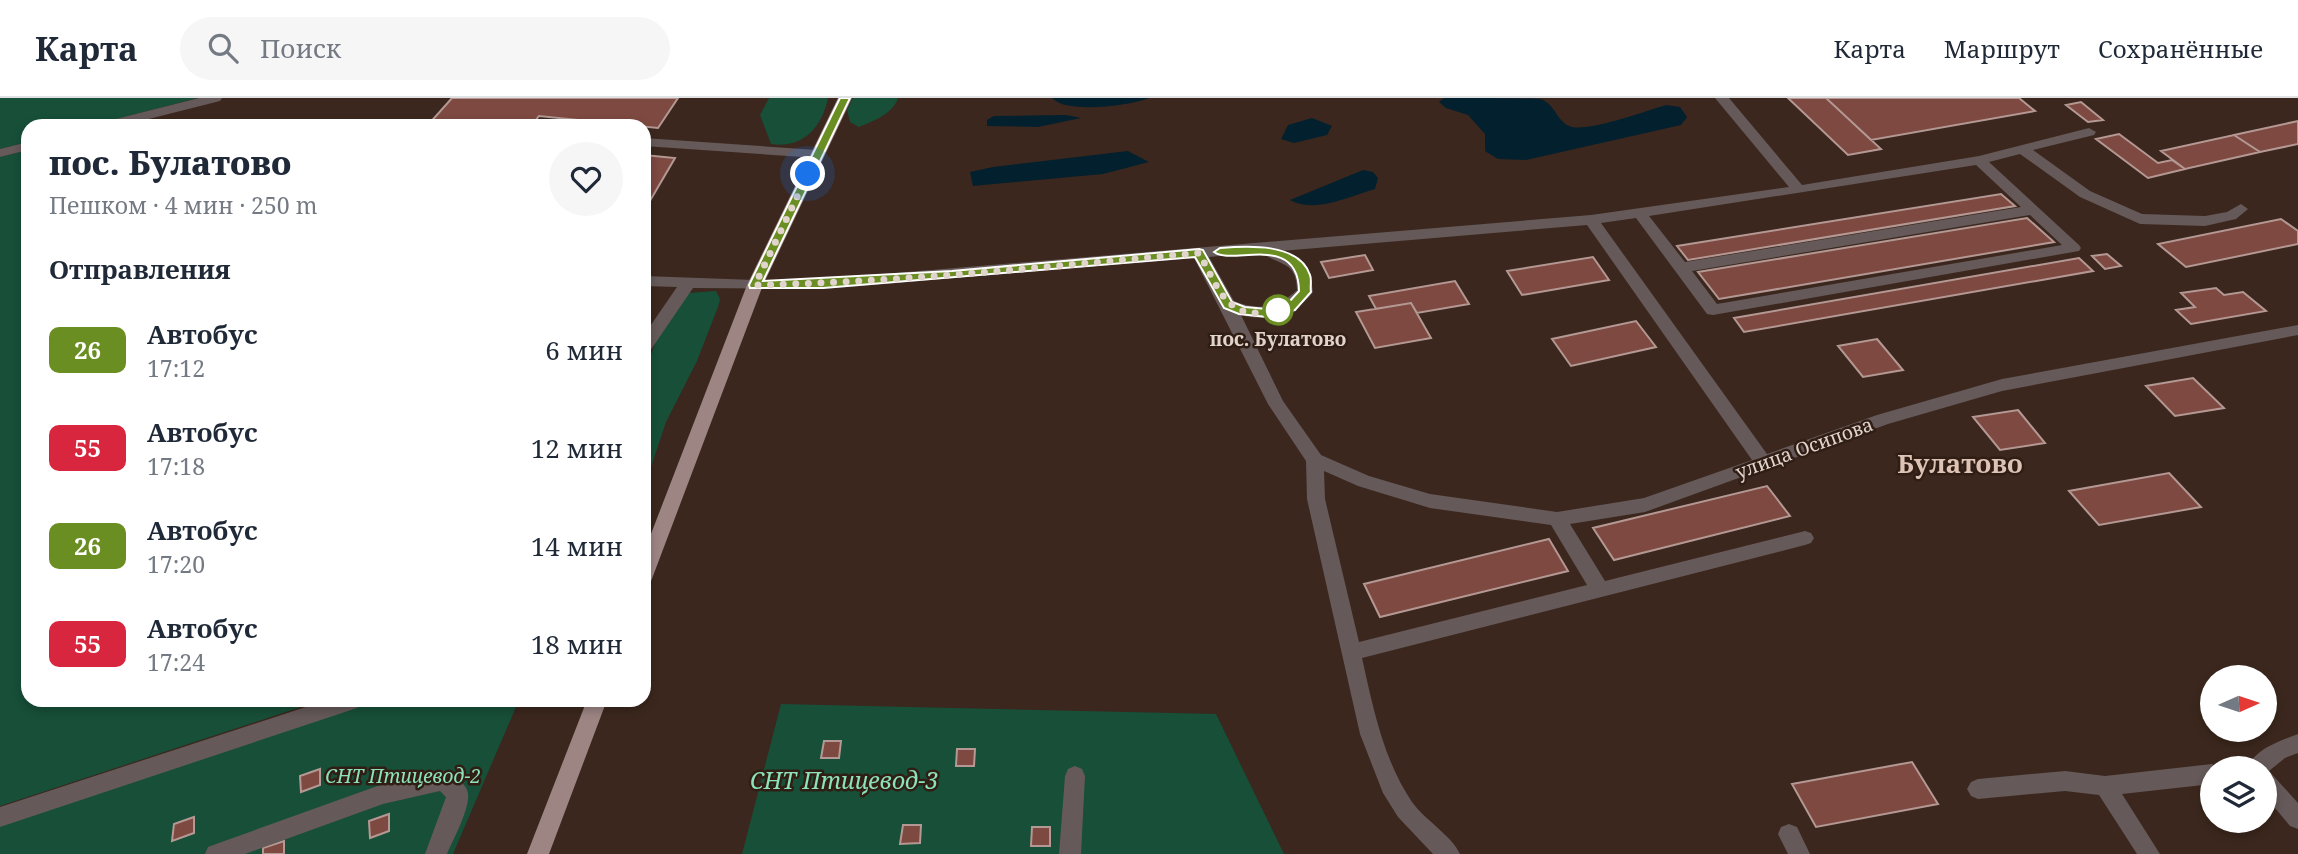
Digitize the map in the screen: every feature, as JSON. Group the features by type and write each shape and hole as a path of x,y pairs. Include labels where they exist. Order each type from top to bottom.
{"main road":[{"path":"651,558 755,285 845,98"},
{"path":"538,854 594,707"}],"street":[{"path":"133,119 215,98"},
{"path":"1723,98 1799,190"},
{"path":"651,281 755,285 913,277 1591,220 1799,190 1979,160 2089,132"},
{"path":"651,142 817,154"},
{"path":"0,153 21,148"},
{"path":"2022,149 2085,194 2140,219 2205,221 2231,216 2241,209"},
{"path":"1640,214 1713,310 2074,248 1979,160"},
{"path":"1681,268 2032,210"},
{"path":"1591,220 1763,462"},
{"path":"1228,305 1244,312 1267,313 1291,307 1305,292 1304,275 1291,260 1262,249"},
{"path":"1199,253 1228,305 1276,404 1315,460 1316,499 1368,731 1396,797 1426,836 1449,854"},
{"path":"651,337 688,283"},
{"name":"улица Осипова","path":"1315,460 1364,481 1430,501 1557,519 1645,505 1883,419 2002,385 2298,330"},
{"path":"1557,519 1600,589"},
{"path":"1351,652 1805,538"},
{"path":"0,817 333,707"},
{"path":"2272,756 2298,743"},
{"path":"1978,789 2065,781 2105,786 2200,775"},
{"path":"1070,854 1075,776"},
{"path":"216,854 383,794 443,781 458,794 436,854"},
{"path":"2105,786 2149,854"},
{"path":"2277,794 2298,819"},
{"path":"1788,834 1799,854"}],"green space":[{"path":"0,98 198,98 116,119 21,119 21,144 0,149"},
{"path":"769,98 828,98 816,127 801,140 782,145 771,144 760,115"},
{"path":"853,98 898,98 887,113 859,127 850,122 847,110"},
{"path":"21,152 21,707 301,707 0,806 0,157"},
{"path":"716,291 720,299 697,361 666,422 651,467 651,354 656,341 688,293"},
{"name":"СНТ Птицевод-3","path":"781,704 1216,714 1284,854 742,854"},
{"name":"СНТ Птицевод-2","path":"356,707 516,707 453,854 0,854 0,826"}],"water":[{"path":"1052,98 1149,98 1113,106 1084,107 1059,103"},
{"path":"1444,98 1541,99 1550,105 1563,122 1572,127 1605,123 1666,105 1680,107 1687,117 1681,125 1526,160 1498,159 1485,151 1485,134 1468,115 1446,108 1439,102"},
{"path":"1066,115 1081,118 1038,127 987,126 987,120 994,116"},
{"path":"1312,118 1332,126 1327,135 1294,143 1281,139 1288,125"},
{"path":"1128,151 1149,162 1103,174 973,186 970,172 993,167"},
{"path":"1363,170 1373,172 1378,178 1375,189 1321,205 1300,204 1290,200"}],"building":[{"path":"452,98 678,98 658,128 651,127 651,119 569,119 539,116 537,119 433,119"},
{"path":"1788,98 1826,98 1881,149 1848,155"},
{"path":"1826,98 2019,98 2035,111 1871,140"},
{"path":"2081,102 2103,120 2088,122 2066,105"},
{"path":"2298,121 2298,144 2260,152 2234,135"},
{"path":"2119,134 2158,163 2172,160 2185,169 2148,178 2096,139"},
{"path":"2234,135 2260,152 2185,169 2161,151"},
{"path":"651,156 675,158 651,199"},
{"path":"2001,194 2015,206 1688,260 1677,246"},
{"path":"2027,218 2054,242 1719,299 1698,272"},
{"path":"2281,219 2298,231 2298,244 2186,267 2158,244"},
{"path":"2107,254 2121,266 2105,269 2092,256"},
{"path":"1365,255 1373,270 1329,278 1321,262"},
{"path":"1593,257 1609,280 1522,295 1507,271"},
{"path":"2079,258 2093,271 1744,332 1734,318"},
{"path":"1455,281 1469,304 1417,313 1411,303 1376,309 1369,296"},
{"path":"2216,288 2224,295 2243,292 2266,311 2191,324 2176,310 2195,307 2181,293"},
{"path":"1411,303 1431,338 1375,348 1356,312"},
{"path":"1636,321 1656,347 1571,366 1552,339"},
{"path":"1877,339 1903,370 1863,377 1838,346"},
{"path":"2193,378 2224,408 2175,416 2146,386"},
{"path":"2018,410 2045,443 2000,450 1973,417"},
{"path":"2169,473 2201,507 2099,525 2069,491"},
{"path":"1767,486 1790,516 1614,560 1593,528"},
{"path":"1549,539 1568,571 1380,617 1364,584"},
{"path":"824,741 841,741 839,758 821,758"},
{"path":"957,749 975,749 974,766 956,766"},
{"path":"1912,762 1938,804 1816,827 1792,784"},
{"path":"320,769 320,785 301,792 300,776"},
{"path":"389,814 389,831 370,838 369,821"},
{"path":"194,817 194,833 172,841 174,824"},
{"path":"903,825 921,825 920,843 900,844"},
{"path":"1032,827 1050,827 1050,846 1031,846"},
{"path":"284,841 284,854 263,854 263,848"}],"bus line":[{"name":"26","path":"845,98 755,285 823,284 952,275 1199,253 1228,305 1244,312 1267,313 1291,307 1305,292 1304,275 1291,260 1262,249 1220,252"}],"place":[{"name":"пос. Булатово","path":"1278,310"}],"district":[{"name":"Булатово","path":"1960,463"}],"route":[{"path":"808,174 755,285 823,284 952,275 1199,253 1228,305 1244,312 1267,313 1278,310"}]}
